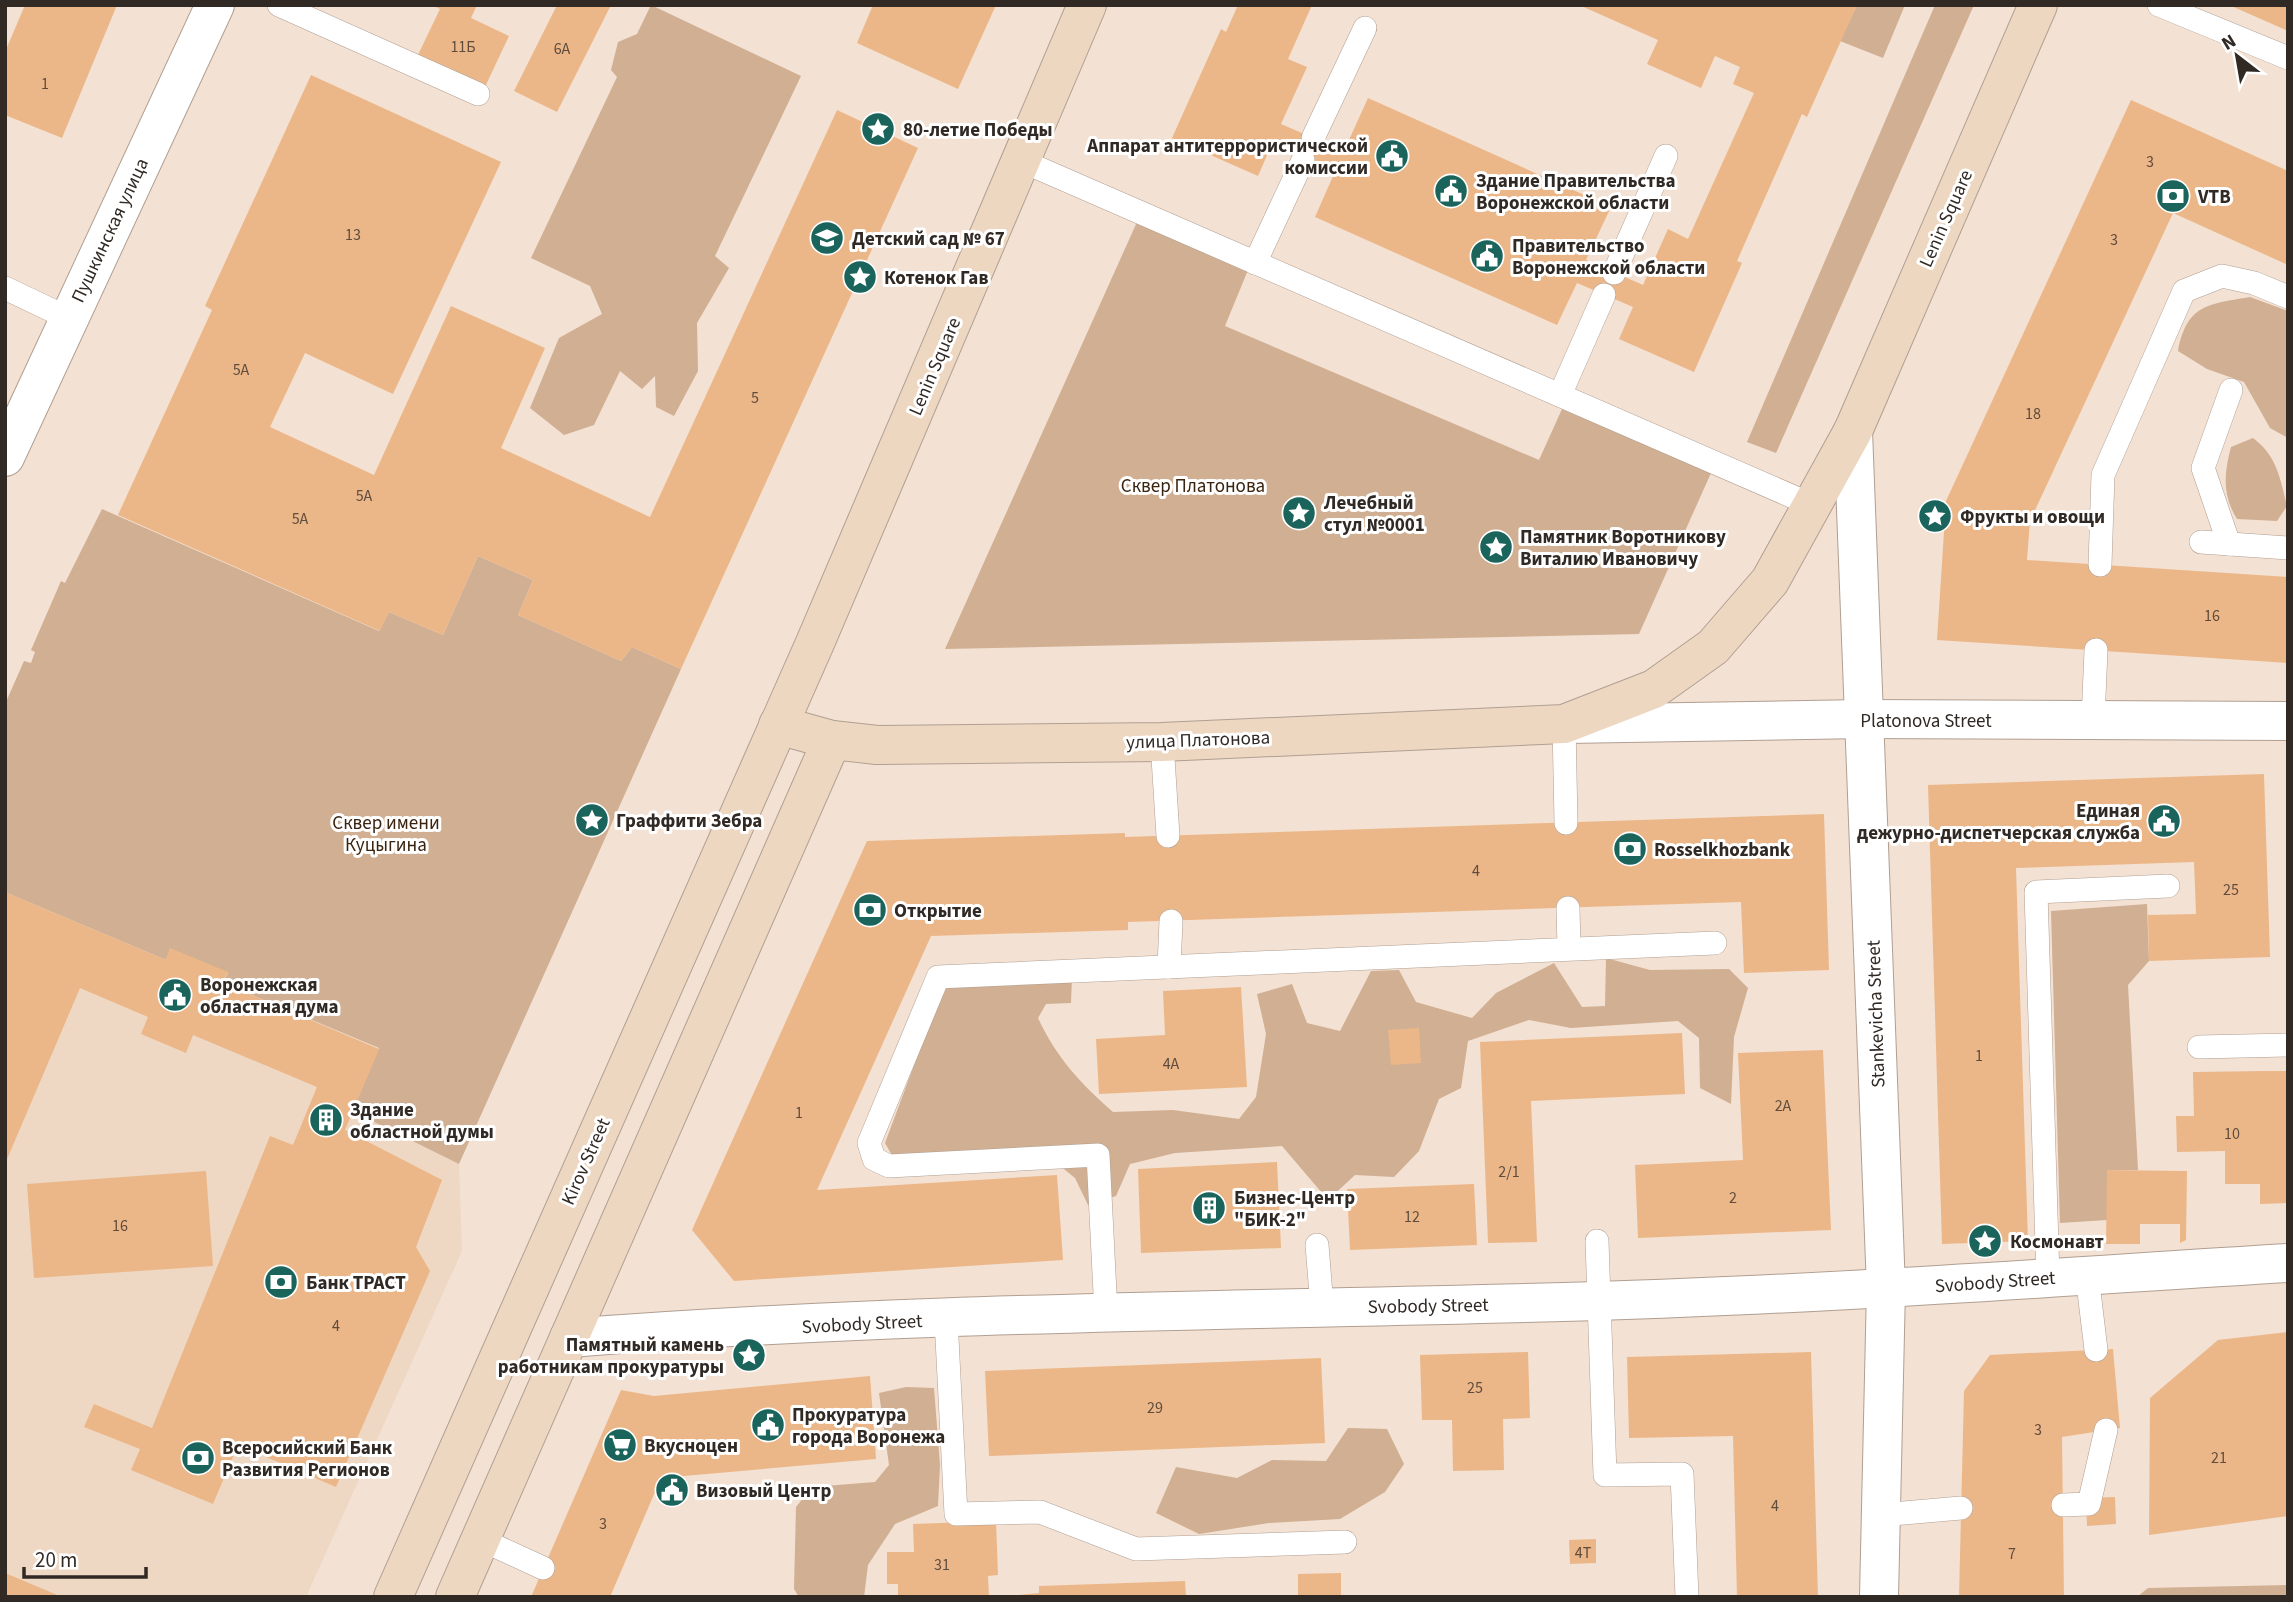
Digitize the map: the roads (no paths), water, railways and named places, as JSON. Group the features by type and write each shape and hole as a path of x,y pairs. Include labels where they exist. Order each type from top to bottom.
{"main road":[{"name":"Lenin Square","path":"778,725 1087,5"},
{"name":"Lenin Square","path":"1812,505 1853,431 2038,5"},
{"path":"1564,724 1654,689 1713,647 1770,581 1812,505"},
{"name":"улица Платонова","path":"778,725 832,740 877,745 1163,741 1564,724"},
{"name":"Kirov Street","path":"393,1597 778,725"},
{"path":"455,1597 832,740"}],"street":[{"name":"Пушкинская улица","path":"5,457 215,5"},
{"name":"Stankevicha Street","path":"1853,431 1886,1288 1879,1597"},
{"name":"Platonova Street","path":"1564,724 1863,719 2288,721"},
{"name":"Svobody Street","path":"569,1338 1106,1313 1599,1301 1886,1288 2288,1263"}],"lane":[{"path":"279,5 478,94"},
{"path":"2159,5 2288,58"},
{"path":"1313,138 1365,28"},
{"path":"1614,273 1665,156"},
{"path":"1255,263 1303,160"},
{"path":"1021,161 1812,505"},
{"path":"2101,565 2103,475 2184,291 2222,276 2253,283 2288,297"},
{"path":"5,288 68,318"},
{"path":"1560,395 1604,295"},
{"path":"2229,544 2203,468 2231,390"},
{"path":"2201,542 2288,548"},
{"path":"2093,720 2096,650"},
{"path":"1564,724 1566,823"},
{"path":"1163,741 1168,836"},
{"path":"2048,1278 2036,892 2168,886"},
{"path":"1568,908 1569,948"},
{"path":"1169,967 1171,921"},
{"path":"1106,1313 1098,1155 889,1166 874,1159 869,1143 938,977 1715,943"},
{"path":"2199,1047 2288,1045"},
{"path":"1597,1241 1605,1475 1682,1474 1687,1597"},
{"path":"1317,1245 1322,1307"},
{"path":"2087,1275 2096,1350"},
{"path":"946,1319 956,1514 1040,1512 1136,1549 1345,1542"},
{"path":"2063,1505 2089,1504 2106,1430"},
{"path":"1881,1515 1961,1508"},
{"path":"480,1539 543,1567"}],"place":[{"name":"80-летие Победы","path":"878,129"},
{"name":"Аппарат антитеррористической комиссии","path":"1392,156"},
{"name":"Здание Правительства Воронежской области","path":"1451,191"},
{"name":"VTB","path":"2173,196"},
{"name":"Детский сад № 67","path":"827,238"},
{"name":"Правительство Воронежской области","path":"1487,256"},
{"name":"Котенок Гав","path":"860,277"},
{"name":"Лечебный стул №0001","path":"1299,513"},
{"name":"Фрукты и овощи","path":"1935,516"},
{"name":"Памятник Воротникову Виталию Ивановичу","path":"1496,547"},
{"name":"Граффити Зебра","path":"592,820"},
{"name":"Единая дежурно-диспетчерская служба","path":"2164,821"},
{"name":"Rosselkhozbank","path":"1630,849"},
{"name":"Открытие","path":"870,910"},
{"name":"Воронежская областная дума","path":"175,995"},
{"name":"Здание областной думы","path":"326,1120"},
{"name":"Бизнес-Центр \"БИК-2\"","path":"1209,1208"},
{"name":"Космонавт","path":"1985,1241"},
{"name":"Банк ТРАСТ","path":"281,1282"},
{"name":"Памятный камень работникам прокуратуры","path":"749,1355"},
{"name":"Прокуратура города Воронежа","path":"768,1425"},
{"name":"Вкусноцен","path":"620,1445"},
{"name":"Всеросийский Банк Развития Регионов","path":"198,1458"},
{"name":"Визовый Центр","path":"672,1490"}],"park label":[{"name":"Сквер Платонова","path":"1193,485"},
{"name":"Сквер имени Куцыгина","path":"386,833"}]}
